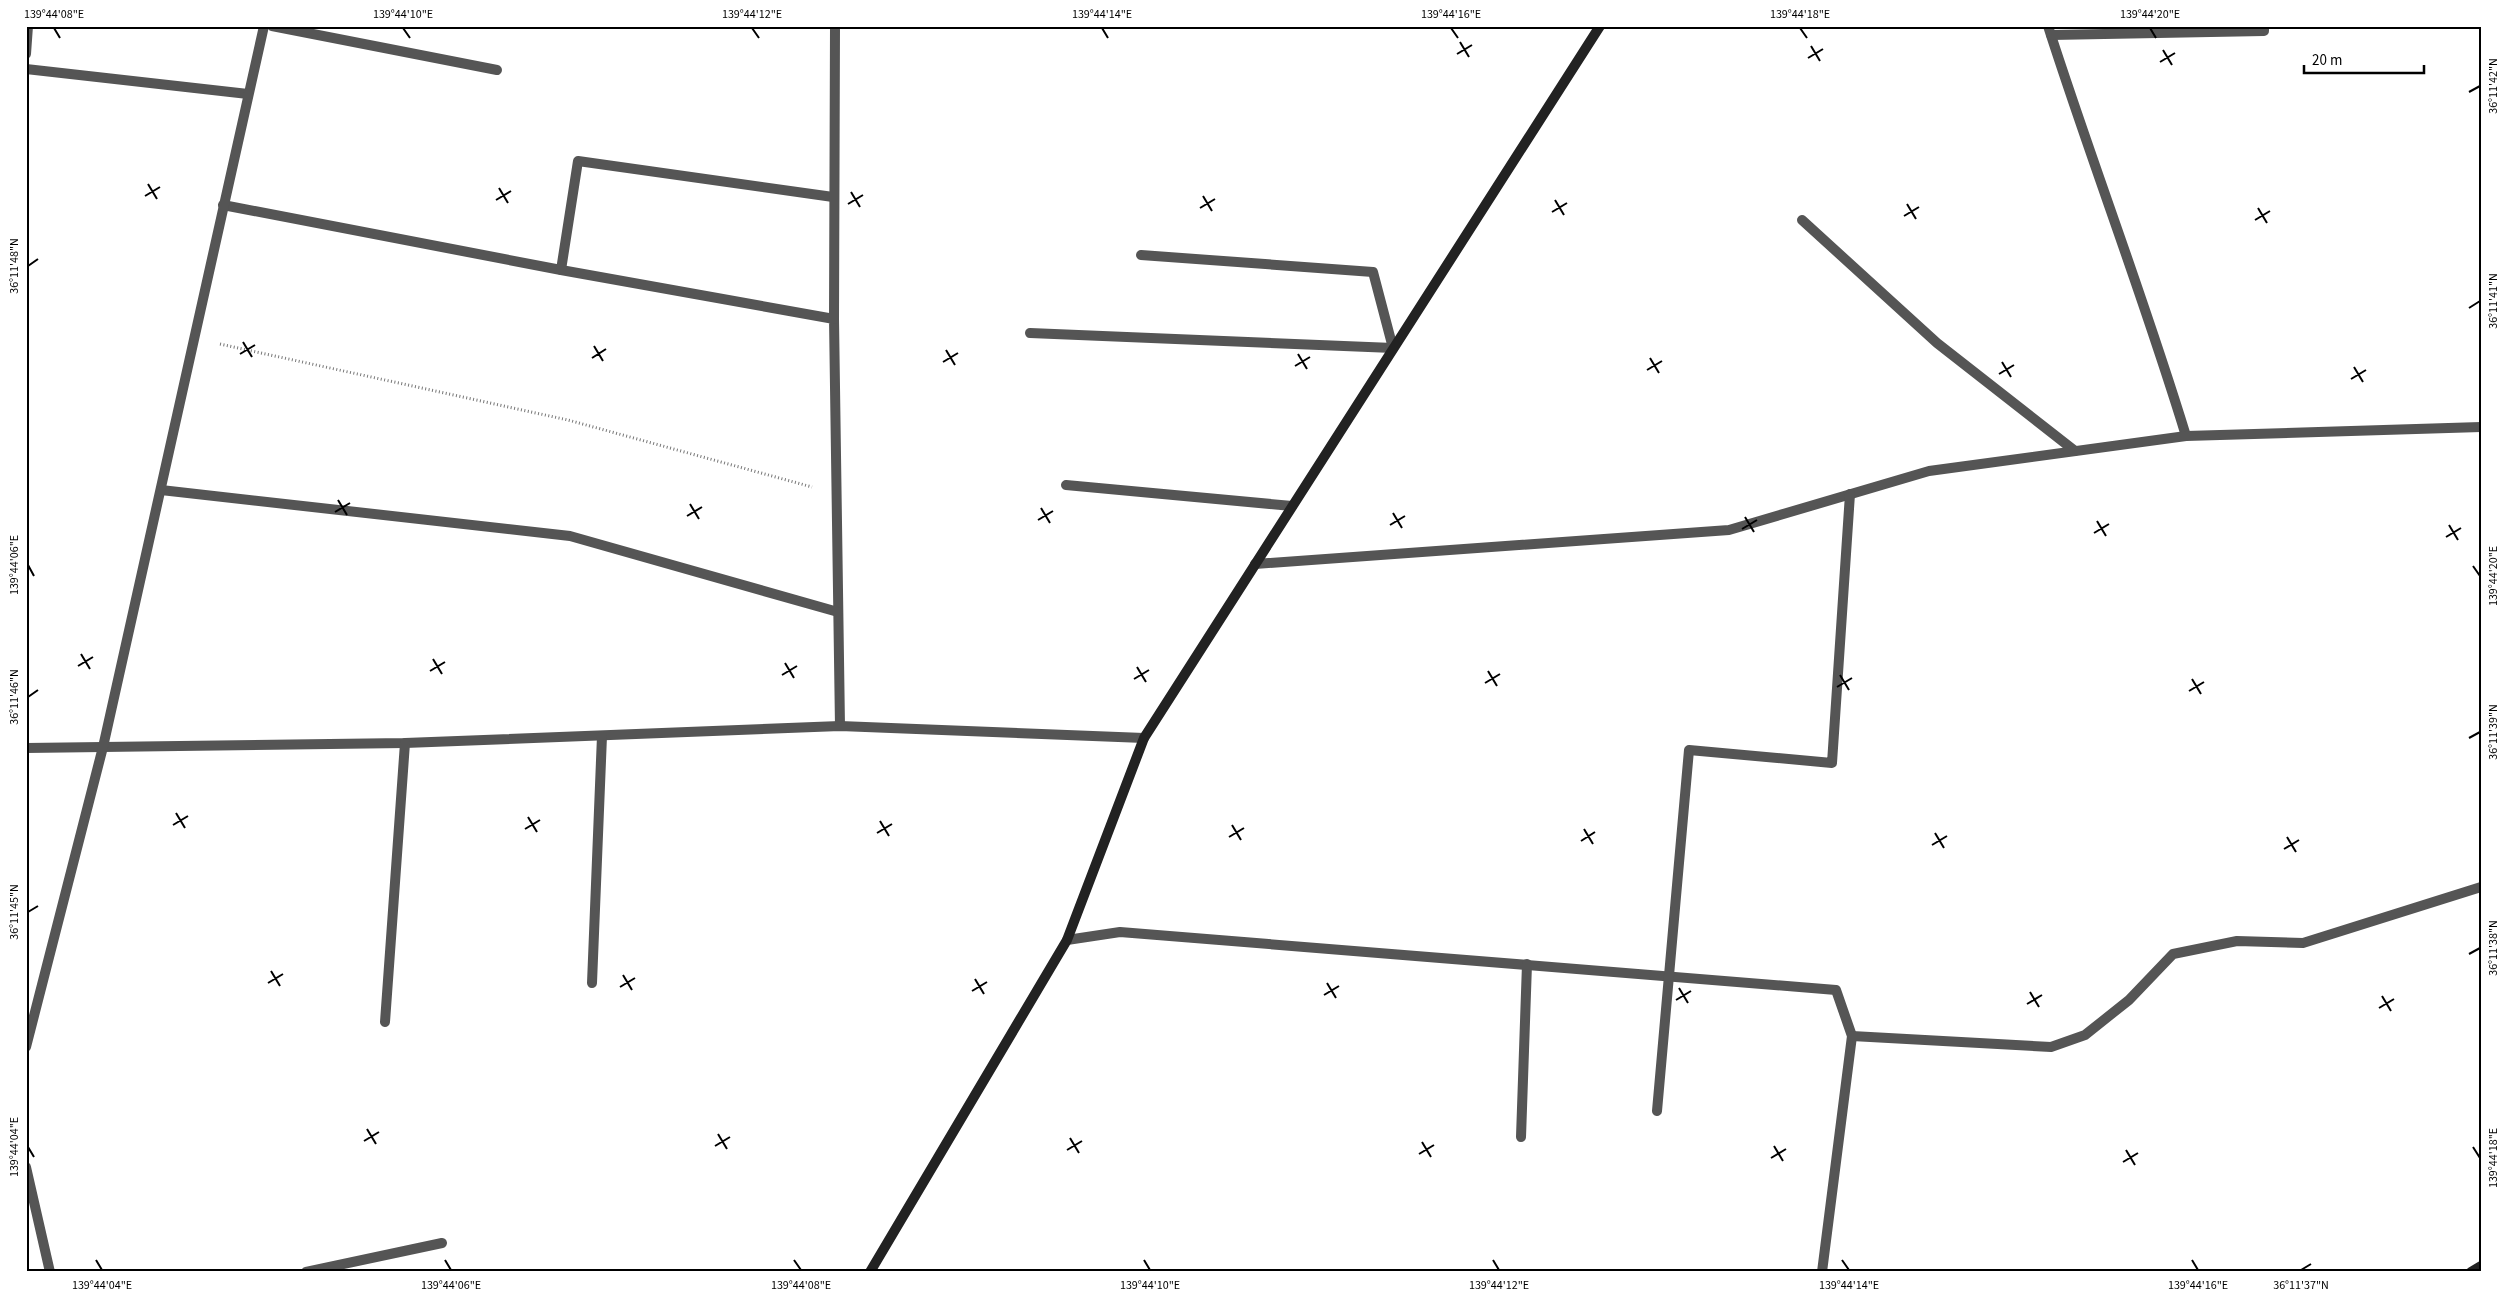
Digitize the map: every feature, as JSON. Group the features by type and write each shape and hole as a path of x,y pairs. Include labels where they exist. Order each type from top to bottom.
{"street":[{"path":"26,54 28,26"},
{"path":"26,1047 102,747 264,26"},
{"path":"272,26 497,70"},
{"path":"835,26 833,197 840,726"},
{"path":"870,1272 1067,940 1144,738 1600,26"},
{"path":"2186,436 2155,333 2049,31 2264,31 2264,26"},
{"path":"26,69 248,94"},
{"path":"561,270 578,161 833,197"},
{"path":"223,206 834,319"},
{"path":"1802,220 1937,344 2075,451"},
{"path":"1141,255 1373,272 1393,348"},
{"path":"1030,333 1393,348"},
{"path":"1255,564 1728,530 1929,471 2186,436 2481,427"},
{"path":"1066,485 1292,506"},
{"path":"161,490 570,536 838,612"},
{"path":"1657,1111 1689,750 1832,763 1850,494"},
{"path":"26,748 405,743 840,726 1144,738"},
{"path":"592,983 602,736"},
{"path":"385,1022 405,743"},
{"path":"1852,1036 2051,1048 2085,1036 2130,1000 2173,954 2237,941 2303,943 2481,887"},
{"path":"1067,940 1120,932 1836,990 1852,1036 1822,1272"},
{"path":"1521,1137 1527,964"},
{"path":"26,1167 50,1272"},
{"path":"306,1272 442,1243"},
{"path":"2471,1272 2481,1266"}],"path":[{"path":"193,338 568,420 836,494"}]}
